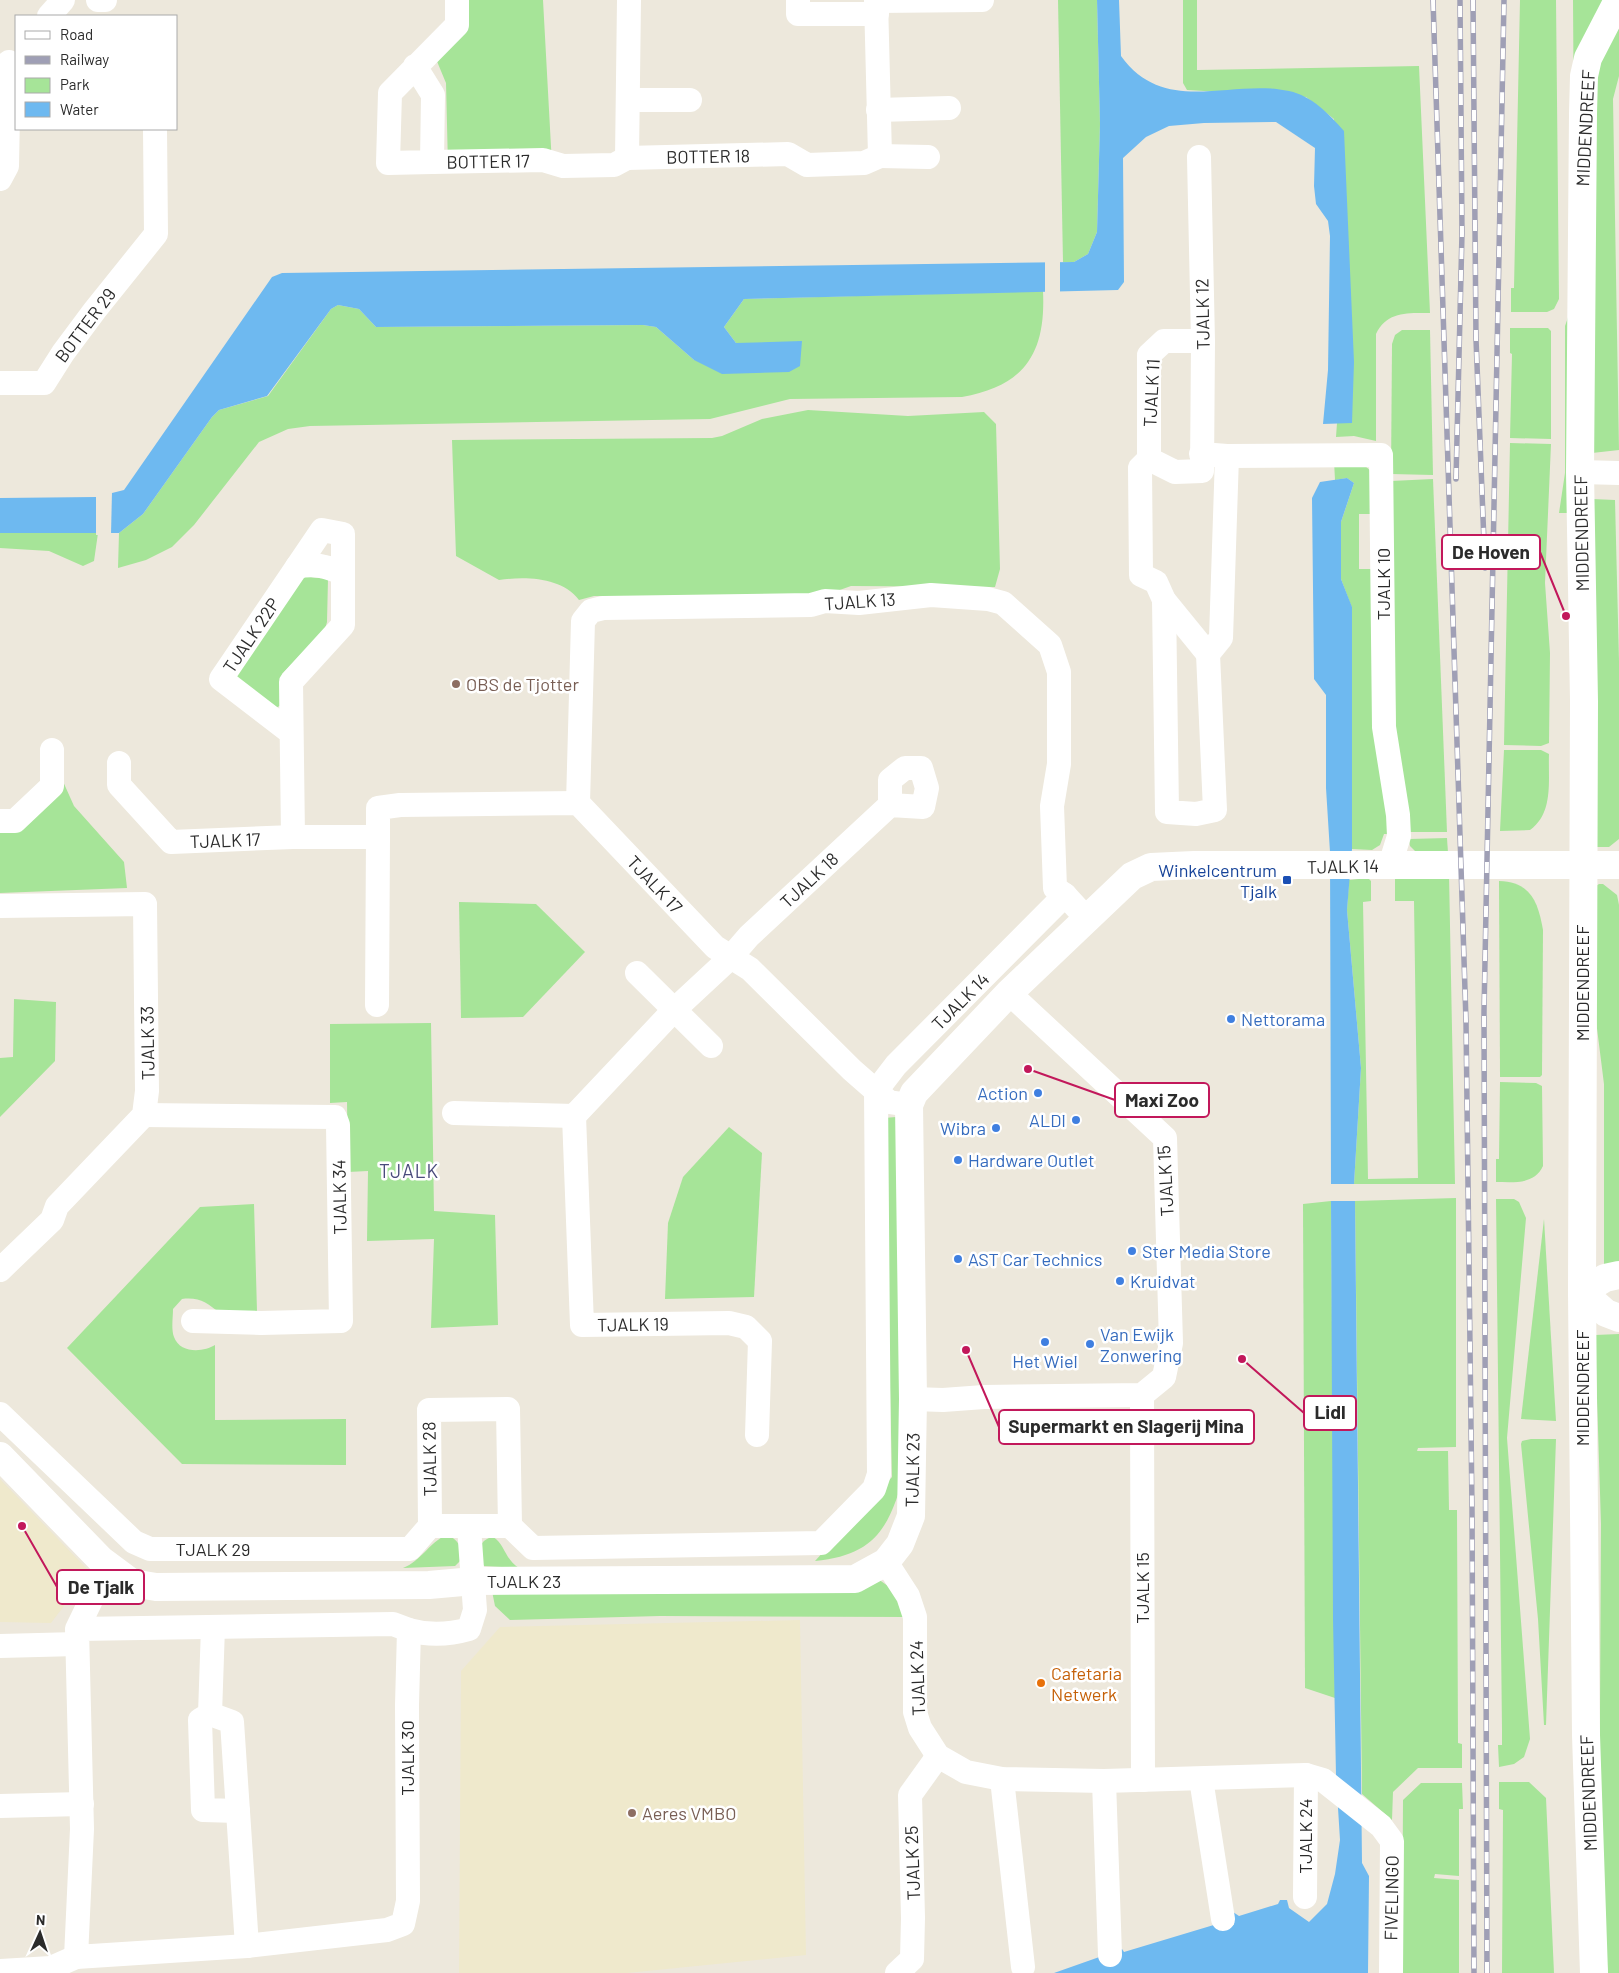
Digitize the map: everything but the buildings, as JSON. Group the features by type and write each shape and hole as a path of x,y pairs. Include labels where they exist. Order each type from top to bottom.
{"street":[{"path":"50,15 63,0"},
{"path":"98,0 105,0"},
{"name":"BOTTER 17","path":"457,0 457,25 415,66 390,94 388,163 543,160"},
{"path":"627,158 629,0"},
{"path":"798,0 798,14 877,5 982,0"},
{"name":"MIDDENDREEF","path":"1594,1973 1586,1735 1582,1292 1584,701 1580,472 1584,76 1591,54 1618,0"},
{"path":"877,5 880,156 928,156"},
{"path":"0,179 7,166 11,58"},
{"name":"BOTTER 17","path":"415,66 433,95 432,162"},
{"path":"629,100 690,100"},
{"path":"878,110 950,108"},
{"name":"BOTTER 29","path":"0,383 44,383 95,310 156,234 154,130"},
{"name":"BOTTER 18","path":"543,160 563,166 605,166 614,165 627,158 788,154 807,165 864,163 880,156"},
{"name":"TJALK 12","path":"1199,157 1203,341 1201,463"},
{"name":"TJALK 11","path":"1164,600 1156,582 1141,575 1140,468 1149,459 1149,355 1164,341 1203,341"},
{"name":"TJALK 10","path":"1201,463 1227,456 1382,455 1384,727 1398,815 1399,836 1390,865"},
{"path":"1208,654 1221,638 1227,456"},
{"path":"1149,459 1175,472 1201,463"},
{"path":"1580,472 1619,473"},
{"name":"TJALK 22P","path":"290,732 221,680 322,530 342,534 343,625 291,682 290,732 293,837"},
{"path":"297,567 308,564 328,567 342,573"},
{"name":"TJALK 13","path":"578,803 583,621 592,611 603,608 811,606 826,601 859,603 931,595 988,599 1003,603 1050,645 1059,672 1059,764 1052,806 1052,864 1055,888 1066,895"},
{"path":"1164,600 1208,654 1215,810 1196,818 1167,812 1164,600"},
{"path":"0,821 15,821 52,786 52,750"},
{"name":"TJALK 17","path":"119,763 119,785 171,842 378,836"},
{"path":"377,1005 378,808 400,805 578,803"},
{"name":"TJALK 17","path":"578,803 715,948 750,969 852,1070 889,1102 909,1105"},
{"name":"TJALK 18","path":"730,958 749,936 890,805"},
{"name":"TJALK 14","path":"909,1105 914,1093 1009,993 1088,920 1132,876 1151,867 1194,865 1619,865"},
{"path":"1066,895 1088,920"},
{"name":"TJALK 14","path":"876,1091 896,1065 1066,895"},
{"name":"TJALK 33","path":"0,906 145,904 147,1091 144,1115"},
{"path":"454,1113 574,1116 674,1010 730,958"},
{"path":"637,973 711,1046"},
{"name":"TJALK 15","path":"1009,993 1165,1138 1171,1343 1164,1377 1142,1395 1143,1780"},
{"name":"TJALK 23","path":"510,1526 532,1548 821,1543 874,1489 879,1474 876,1091"},
{"name":"TJALK 23","path":"474,1581 855,1579 886,1562 900,1544 911,1516 913,1399 909,1105"},
{"path":"0,1270 52,1220 57,1206 144,1115"},
{"name":"TJALK 34","path":"144,1115 334,1117 338,1125 341,1321 261,1324 193,1321"},
{"name":"TJALK 19","path":"574,1116 582,1324 729,1323 746,1327 760,1341 757,1435"},
{"path":"1619,1275 1605,1278 1582,1292 1606,1313 1619,1318"},
{"path":"913,1399 943,1400 984,1397 1142,1395"},
{"name":"TJALK 28","path":"430,1526 429,1410 508,1409 510,1526"},
{"name":"TJALK 29","path":"0,1414 134,1542 150,1549 410,1549 430,1526"},
{"path":"0,1456 101,1560 117,1574 132,1583 156,1587 429,1585 474,1581"},
{"path":"430,1526 510,1526"},
{"path":"0,1646 77,1636 213,1627 393,1624 425,1635 452,1634 469,1629 475,1610 469,1527"},
{"name":"TJALK 24","path":"886,1562 908,1596 915,1618 916,1712 920,1728 938,1756 966,1772 1002,1779 1104,1781 1314,1778 1381,1826"},
{"path":"0,1971 51,1968 76,1957 82,1804 77,1636 93,1596 117,1574"},
{"path":"210,1714 213,1627"},
{"name":"TJALK 30","path":"76,1957 247,1946 387,1930 403,1924 408,1901 407,1705 409,1630"},
{"path":"210,1714 200,1720 203,1810 238,1811"},
{"path":"210,1714 232,1722 247,1946"},
{"name":"TJALK 25","path":"897,1973 912,1959 914,1918 910,1795 938,1756"},
{"name":"TJALK 24","path":"1305,1897 1314,1778"},
{"path":"1002,1779 1024,1967"},
{"path":"1201,1779 1223,1919"},
{"path":"1104,1781 1110,1955"},
{"path":"0,1806 82,1804"},
{"name":"FIVELINGO","path":"1381,1826 1392,1841 1391,1973"}],"shaded area":[{"path":"0,1479 90,1572 51,1623 0,1622"},
{"name":"Aeres VMBO","path":"800,1620 806,1955 627,1973 459,1973 461,1671 500,1627"}],"green space":[{"path":"461,0 543,0 552,165 448,166 446,83 436,59"},
{"path":"1058,0 1097,0 1100,124 1097,232 1088,254 1074,262 1063,262"},
{"path":"1183,0 1197,0 1197,70 1419,66 1430,313 1406,314 1392,317 1381,326 1376,334 1376,441 1354,436 1336,437 1337,423 1352,422 1334,119 1306,97 1187,90 1183,83"},
{"path":"1520,0 1556,0 1559,299 1554,309 1547,312 1511,312 1511,288 1514,288"},
{"path":"1573,0 1609,0 1596,24 1569,513 1559,513 1565,473 1565,326 1575,297"},
{"path":"1619,17 1619,76 1613,99 1619,450 1592,453 1590,102 1601,49"},
{"path":"1043,291 1043,313 1040,332 1035,349 1027,363 1016,375 1002,385 984,392 962,397 790,399 710,419 310,426 288,429 259,442 194,525 172,547 146,560 118,568 119,533 143,514 212,417 219,410 268,396 331,309 338,305 359,309 376,327 643,325 656,327 694,360 789,372 754,344 736,343 724,327 744,299"},
{"path":"1510,328 1548,328 1551,331 1551,439 1510,438 1512,354 1510,353"},
{"path":"1402,330 1430,330 1433,475 1391,474 1392,344 1395,335"},
{"path":"808,410 908,416 984,412 996,424 1000,569 995,587 851,586 823,596 594,596 579,600 572,592 563,587 542,580 520,578 499,580 456,556 452,440 712,438 722,436 762,419"},
{"path":"1510,443 1551,444 1545,583 1550,653 1549,743 1541,746 1504,745"},
{"path":"1334,461 1365,466 1372,472 1373,514 1359,514 1359,569 1374,569 1388,834 1384,834 1380,845 1372,850 1352,849 1352,608 1341,579 1341,522 1354,483 1347,478 1335,480"},
{"path":"1433,479 1447,832 1409,832 1396,754 1391,481"},
{"path":"1592,499 1615,500 1619,661 1619,839 1609,847 1590,847"},
{"path":"0,533 98,533 94,561 83,566 49,551 0,548"},
{"path":"301,576 328,579 327,622 325,629 282,674 281,705 276,708 232,676"},
{"path":"1504,750 1541,750 1549,754 1549,785 1546,805 1538,823 1530,830 1500,831"},
{"path":"57,768 74,806 124,862 127,888 0,893 0,821"},
{"path":"1447,838 1448,853 1416,852 1410,846 1409,839"},
{"path":"1449,874 1455,1184 1354,1184 1361,1068 1347,910 1349,880 1368,878 1371,881 1371,901 1363,902 1368,1179 1418,1178 1414,901 1395,901 1395,876"},
{"path":"1499,881 1519,885 1526,890 1535,902 1541,920 1543,930 1542,1075 1540,1077 1500,1077"},
{"path":"1603,884 1617,895 1619,905 1619,1264 1604,1265 1604,1084 1589,965 1596,886"},
{"path":"459,902 536,904 585,952 523,1017 461,1018"},
{"path":"14,999 56,1002 55,1061 0,1117 0,1058 13,1057"},
{"path":"431,1023 434,1211 495,1215 498,1325 431,1328 434,1239 367,1241 368,1171 348,1172 347,1102 330,1103 330,1024"},
{"path":"1500,1082 1536,1083 1542,1086 1543,1166 1534,1177 1523,1181 1496,1182 1496,1159 1499,1159"},
{"path":"896,1117 906,1467 894,1504 879,1533 854,1552 837,1558 815,1561 892,1477 884,1118"},
{"path":"729,1127 762,1153 754,1297 665,1299 668,1223 683,1177"},
{"path":"1456,1198 1456,1447 1418,1448 1417,1451 1448,1451 1449,1510 1457,1510 1458,1743 1462,1744 1462,1768 1418,1768 1393,1792 1392,1820 1362,1794 1355,1201"},
{"path":"1496,1199 1514,1199 1519,1202 1526,1218 1507,1438 1530,1739 1524,1757 1514,1764 1499,1767 1498,1745 1502,1745 1502,1729"},
{"path":"1331,1201 1335,1698 1305,1688 1303,1204"},
{"path":"254,1204 257,1311 221,1314 203,1302 194,1299 182,1299 173,1309 172,1327 174,1337 177,1343 187,1349 199,1350 215,1345 215,1420 346,1419 346,1465 182,1464 67,1348 200,1207"},
{"path":"1544,1219 1556,1421 1521,1419"},
{"path":"1619,1334 1619,1973 1608,1973 1599,1893 1601,1524 1595,1335"},
{"path":"1556,1439 1546,1725 1544,1725 1538,1619 1521,1444 1522,1441"},
{"path":"446,1535 456,1541 461,1550 462,1559 455,1566 403,1568 415,1561 440,1538"},
{"path":"493,1537 514,1565 519,1568 484,1566 479,1560 481,1545 488,1538"},
{"path":"878,1579 898,1593 907,1617 660,1616 510,1620 495,1606 492,1591"},
{"path":"1499,1782 1529,1782 1546,1798 1554,1973 1502,1973 1503,1810 1499,1809"},
{"path":"1421,1783 1462,1783 1463,1809 1459,1809 1459,1876 1435,1874 1434,1878 1459,1880 1459,1973 1402,1973 1403,1800"}],"water":[{"path":"1097,0 1119,0 1121,56 1138,74 1158,85 1178,90 1199,91 1267,88 1289,91 1313,101 1344,131 1354,362 1352,423 1323,424 1328,370 1330,236 1328,221 1316,204 1314,186 1315,148 1276,122 1204,123 1169,126 1146,137 1123,158 1124,282 1118,290 744,299 724,327 736,343 802,341 800,366 789,372 722,374 694,360 656,327 643,325 376,327 359,309 338,305 331,309 267,396 219,410 212,417 143,514 119,533 0,533 0,498 96,497 124,490 272,277 282,273 1074,262 1088,254 1097,232 1100,124"},
{"path":"1347,478 1354,483 1341,522 1341,579 1352,607 1352,849 1347,910 1361,1068 1354,1184 1331,1184 1330,852 1326,788 1326,695 1314,679 1312,498 1320,482"},
{"path":"1331,1201 1355,1201 1362,1863 1369,1876 1368,1973 1054,1973 1122,1949 1124,1952 1217,1924 1219,1927 1234,1925 1233,1912 1239,1916 1278,1904 1280,1900 1287,1900 1289,1908 1309,1922 1327,1904 1335,1874 1340,1840 1336,1776 1333,1619"}],"pier":[{"path":"1045,260 1060,260 1060,293 1045,293"},
{"path":"112,491 111,535 96,535 96,495"}],"railway":[{"path":"1433,0 1466,1021 1472,1508 1474,1973"},
{"path":"1456,479 1462,233 1460,0"},
{"path":"1473,0 1476,339 1485,568"},
{"path":"1487,1973 1484,1012 1504,0"}],"place":[{"name":"De Hoven","path":"1566,616"},
{"name":"OBS de Tjotter","path":"456,684"},
{"name":"Winkelcentrum Tjalk","path":"1287,880"},
{"name":"Nettorama","path":"1231,1019"},
{"name":"Maxi Zoo","path":"1028,1069"},
{"name":"Action","path":"1038,1093"},
{"name":"ALDI","path":"1076,1120"},
{"name":"Wibra","path":"996,1128"},
{"name":"Hardware Outlet","path":"958,1160"},
{"name":"Ster Media Store","path":"1132,1251"},
{"name":"AST Car Technics","path":"958,1259"},
{"name":"Kruidvat","path":"1120,1281"},
{"name":"Het Wiel","path":"1045,1342"},
{"name":"Van Ewijk Zonwering","path":"1090,1344"},
{"name":"Supermarkt en Slagerij Mina","path":"966,1350"},
{"name":"Lidl","path":"1242,1359"},
{"name":"De Tjalk","path":"22,1526"},
{"name":"Cafetaria Netwerk","path":"1041,1683"},
{"name":"Aeres VMBO","path":"632,1813"}],"district":[{"name":"TJALK","path":"409,1170"}]}
